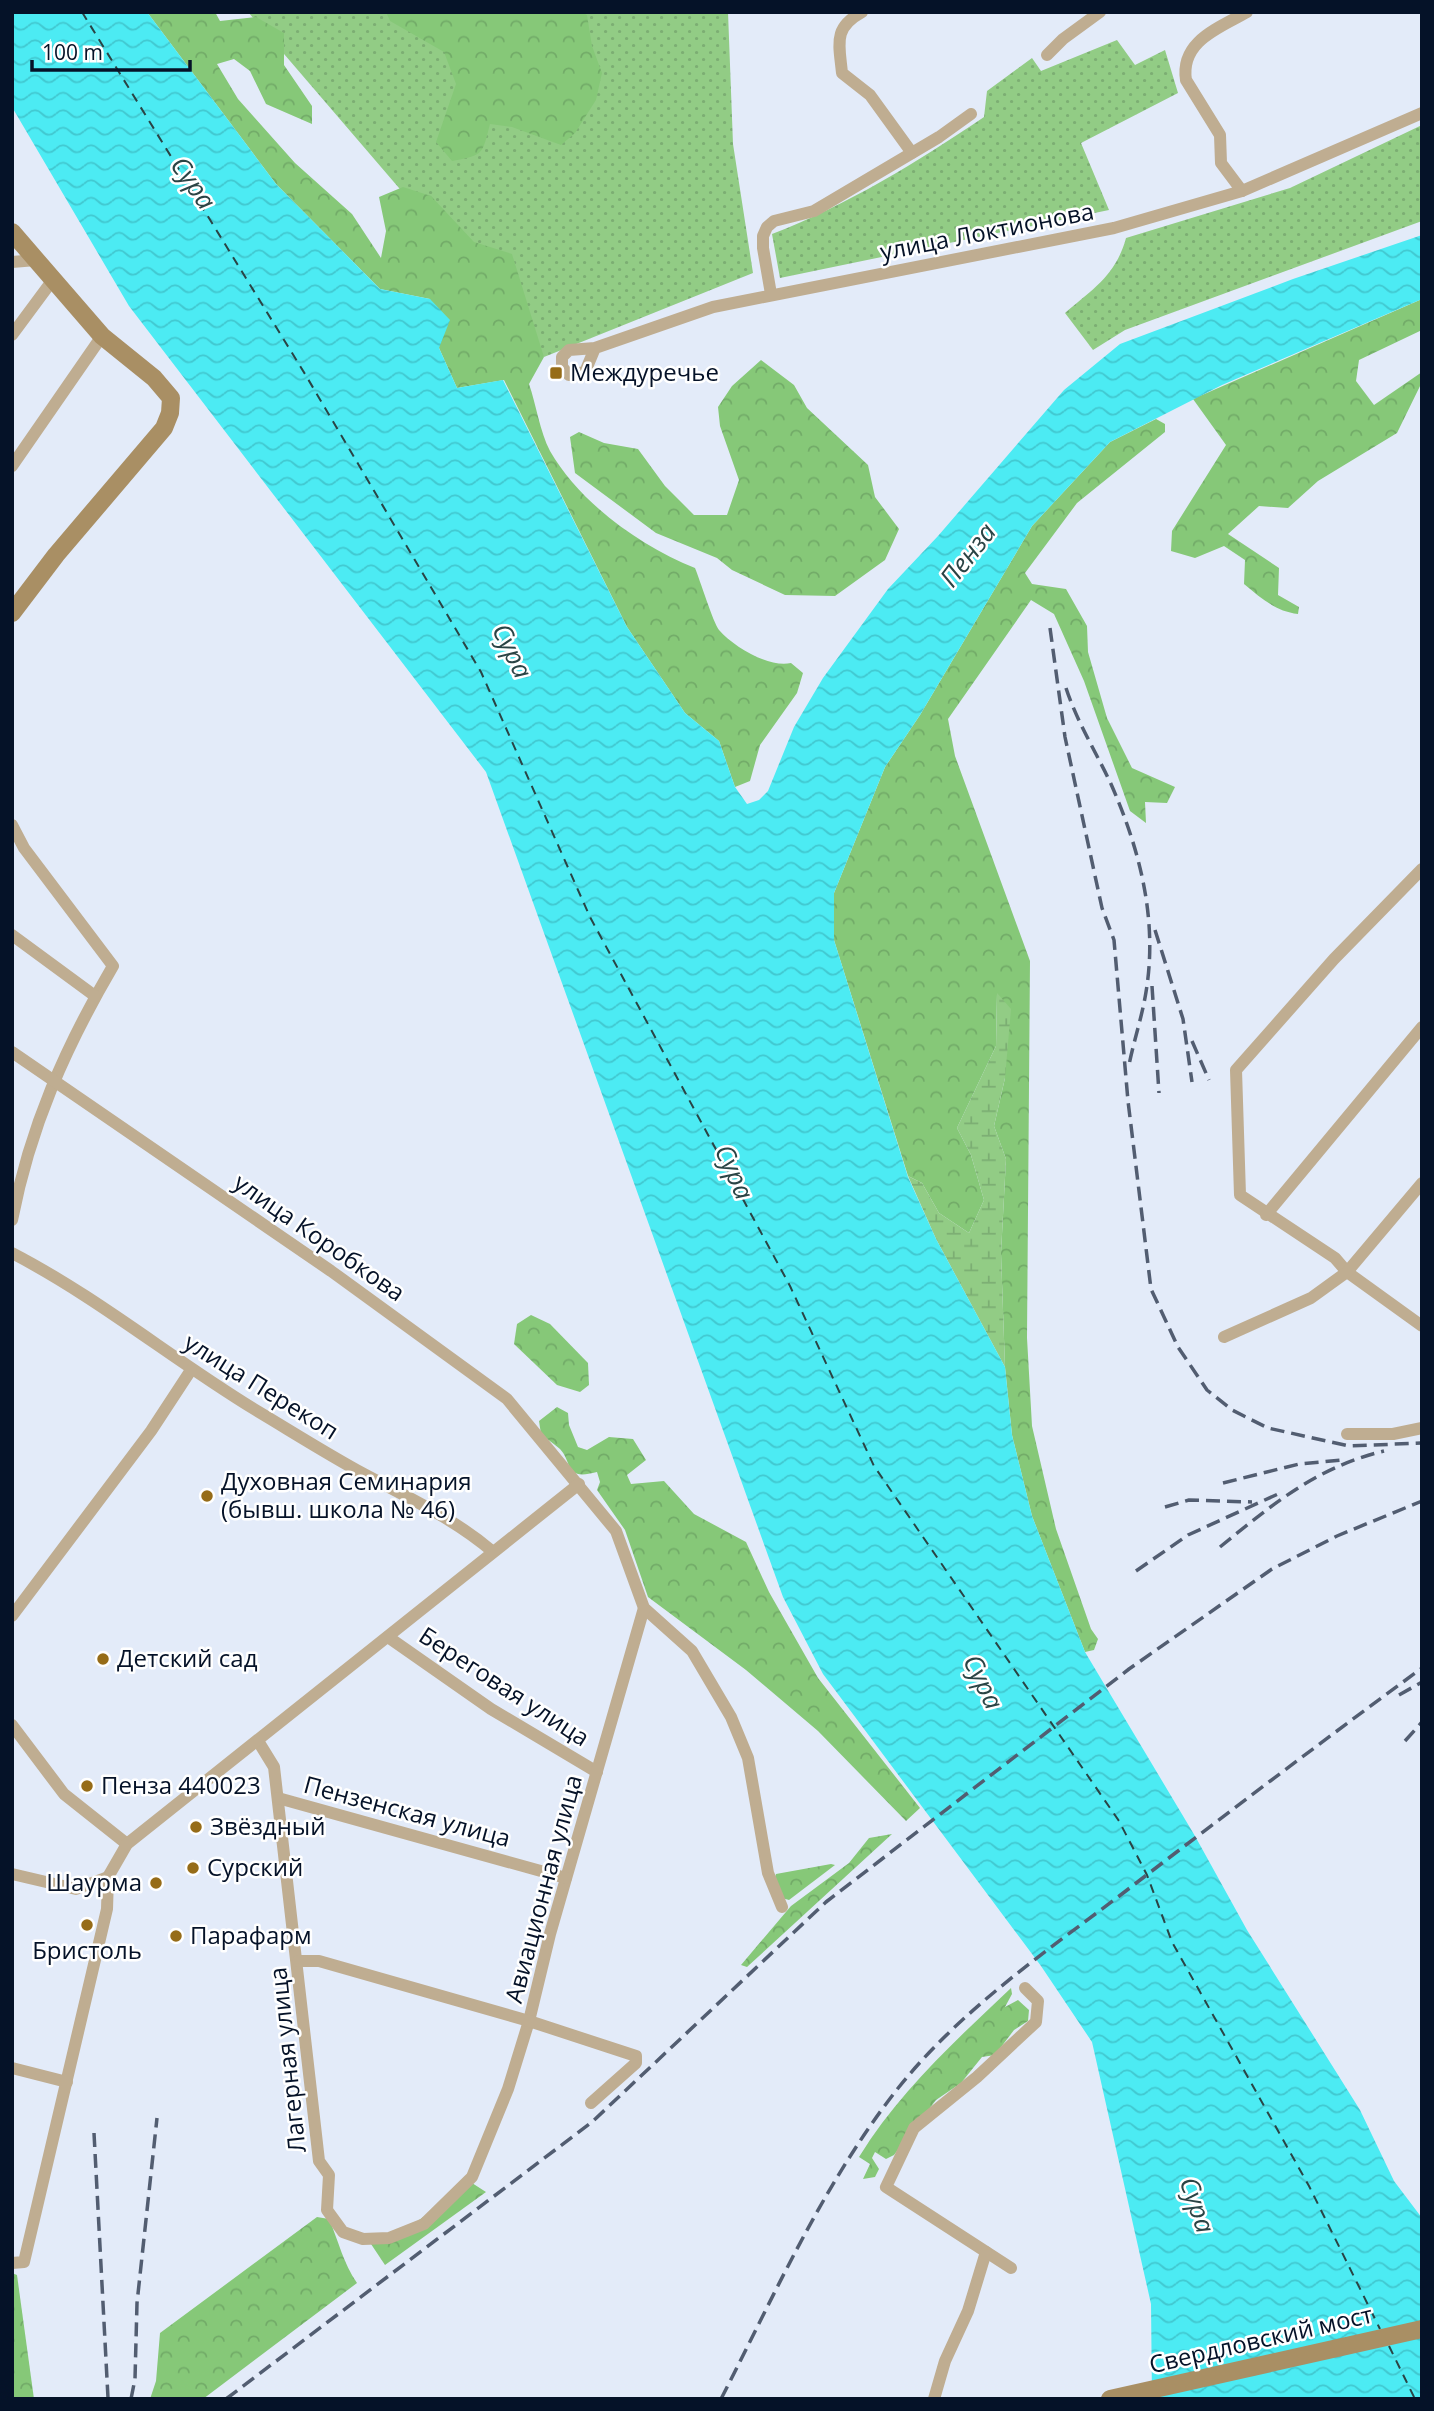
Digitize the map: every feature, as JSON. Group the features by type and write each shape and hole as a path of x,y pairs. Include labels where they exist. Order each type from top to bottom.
{"main road":[{"path":"12,232 102,336 154,378 171,398 170,414 164,428 56,555 12,613"},
{"name":"Свердловский мост","path":"1110,2399 1422,2329"}],"street":[{"path":"862,12 847,21 839,36 842,73 870,95 912,153"},
{"path":"1047,55 1063,39 1100,12"},
{"path":"1242,191 1221,163 1220,135 1186,80 1184,69 1191,48 1201,38 1247,12"},
{"name":"улица Локтионова","path":"595,348 585,372 569,374 562,367 562,358 569,350 595,348 713,307 1114,228 1242,191 1422,113"},
{"path":"771,295 763,248 763,236 767,227 774,221 814,211 912,153 971,114"},
{"path":"12,262 36,261"},
{"path":"12,335 52,281"},
{"path":"12,466 102,336"},
{"path":"12,825 24,848 113,966 53,1078 23,1162 12,1220"},
{"path":"1422,869 1334,959 1236,1070 1240,1195 1266,1215 1335,1258 1347,1272 1422,1326"},
{"path":"12,935 95,996"},
{"path":"1266,1215 1422,1027"},
{"name":"улица Коробкова","path":"12,1052 471,1370 508,1399 616,1531 644,1608"},
{"path":"1224,1337 1311,1298 1347,1272 1422,1183"},
{"name":"улица Перекоп","path":"12,1252 50,1272 191,1370 357,1470 466,1529 492,1551"},
{"path":"12,1616 151,1431 191,1370"},
{"path":"1347,1434 1393,1434 1422,1428"},
{"path":"18,2262 67,2081 107,1909 108,1877 127,1844 492,1551 579,1485"},
{"path":"644,1608 692,1651 731,1717 748,1758 768,1873 782,1907"},
{"name":"Авиационная улица","path":"472,2177 508,2089 529,2021 566,1878 644,1608"},
{"name":"Береговая улица","path":"388,1637 491,1709 597,1772"},
{"path":"12,1725 64,1794 127,1844"},
{"name":"Лагерная улица","path":"258,1741 274,1768 319,2161 329,2175 327,2210 343,2232 363,2239 389,2238 424,2224 472,2177"},
{"name":"Пензенская улица","path":"278,1798 566,1878"},
{"path":"12,1874 76,1889 108,1877"},
{"path":"298,1961 319,1961 529,2021 635,2056 636,2063 592,2103"},
{"path":"1011,2268 886,2187 914,2129 977,2077 1036,2022 1038,2001 1025,1988"},
{"path":"12,2068 67,2081"},
{"path":"934,2399 945,2361 968,2311 986,2252"}],"green space":[{"path":"147,12 215,12 220,21 256,17 284,33 284,65 312,106 312,124 266,104 250,71 234,59 217,64 238,99 295,163 352,214 381,258 386,231 379,197 403,187 431,196 474,242 512,254 544,357 529,384 550,451 563,470 613,521 653,548 695,568 716,626 725,637 752,655 782,664 791,663 803,673 797,693 760,745 750,781 735,787 719,741 685,713 627,627 504,380 457,388 439,348 430,299 380,289 276,184"},
{"path":"248,12 728,12 733,144 753,273 544,357"},
{"path":"386,12 582,12 587,15 592,46 602,73 596,100 575,133 561,145 512,127 490,124 480,152 452,161 436,142 456,84 444,52 390,21"},
{"path":"1117,40 1135,65 1165,50 1178,93 1081,143 1109,210 780,278 772,234 828,210 881,182 984,117 987,91 1032,58 1041,71"},
{"path":"1422,125 1422,221 1125,330 1093,350 1065,313 1110,272 1126,238 1290,188"},
{"path":"1422,299 1422,330 1359,360 1356,381 1374,405 1422,372 1422,382 1397,433 1318,481 1288,508 1259,506 1228,534 1279,568 1278,595 1299,607 1298,614 1275,607 1244,584 1245,560 1224,546 1195,558 1171,551 1172,531 1226,445 1193,399"},
{"path":"761,360 794,385 807,408 868,465 875,497 899,529 885,560 835,596 785,595 732,570 717,558 656,533 575,473 570,437 579,432 604,443 638,449 665,486 694,515 727,515 739,480 720,426 718,407 732,386"},
{"path":"1156,419 1165,424 1165,432 1077,503 1025,573 1032,584 1066,589 1087,626 1088,652 1107,718 1132,768 1175,787 1167,803 1145,802 1146,823 1130,811 1084,681 1054,614 1031,600 948,719 955,756 1030,961 1027,1338 1032,1426 1056,1529 1091,1629 1098,1639 1094,1650 1085,1652 1032,1516 1012,1435 1005,1367 1001,1253 1006,1159 994,1126 1005,1078 997,994 996,1046 957,1128 971,1155 984,1200 969,1233 939,1213 922,1183 908,1176 834,940 834,893 885,767 920,715 1032,526 1110,442"},
{"path":"997,993 1011,1009 1005,1078 994,1126 1006,1159 1001,1253 1005,1367 936,1239 908,1176 922,1183 939,1213 969,1233 984,1200 971,1155 957,1128 996,1046"},
{"path":"531,1315 550,1324 588,1363 589,1385 580,1392 557,1385 514,1344 517,1324"},
{"path":"557,1407 568,1413 569,1425 578,1447 587,1450 609,1437 633,1439 646,1460 627,1475 631,1484 664,1481 694,1514 746,1542 769,1592 818,1678 920,1808 906,1821 818,1731 746,1670 648,1597 625,1530 597,1490 600,1482 597,1472 574,1472 560,1449 541,1434 539,1421"},
{"path":"892,1834 747,1967 741,1965 791,1906 849,1863 869,1838"},
{"path":"835,1865 789,1900 782,1898 774,1880 776,1874"},
{"path":"1011,1988 1012,1994 1005,2007 1018,2000 1029,2010 1028,2021 1014,2030 995,2055 982,2057 961,2083 936,2100 894,2155 886,2159 875,2152 872,2158 879,2169 875,2177 863,2179 870,2164 859,2157 892,2110 929,2068"},
{"path":"472,2183 486,2192 385,2265 369,2241 389,2241"},
{"path":"317,2217 329,2219 357,2283 203,2399 150,2399 156,2381 160,2333"},
{"path":"12,2273 17,2275 34,2399 12,2399"}],"water":[{"path":"12,12 147,12 276,184 380,289 430,299 450,320 439,348 457,388 503,380 627,627 685,713 719,741 735,787 747,804 759,800 768,791 794,727 823,678 888,589 938,536 1064,390 1120,344 1293,279 1422,235 1422,299 1222,385 1110,442 1032,526 920,715 885,767 834,893 834,940 908,1177 936,1239 1005,1367 1012,1435 1032,1516 1085,1652 1195,1836 1247,1930 1360,2110 1394,2181 1422,2218 1422,2399 1152,2399 1151,2304 1092,2042 1041,1966 823,1674 783,1597 486,772 129,306 12,107"}],"ferry route":[{"path":"82,12 305,374 481,672 590,917 790,1286 874,1466 1119,1821 1147,1875 1172,1942 1309,2186 1380,2329"},
{"path":"1389,2346 1415,2399"}],"railway":[{"path":"1050,628 1065,737 1102,908 1114,940 1128,1101 1151,1289 1178,1347 1207,1390 1232,1410 1268,1428 1349,1446 1421,1443"},
{"path":"1066,688 1121,809 1144,886 1150,938 1149,965 1144,1001 1129,1065"},
{"path":"1155,930 1183,1019 1192,1082"},
{"path":"1152,986 1159,1093"},
{"path":"1192,1041 1209,1080"},
{"path":"1220,1547 1278,1502 1317,1477 1360,1458 1384,1451"},
{"path":"1223,1483 1299,1464 1341,1460"},
{"path":"1136,1571 1188,1535 1278,1494"},
{"path":"1165,1507 1189,1500 1252,1502"},
{"path":"226,2399 592,2122 826,1902 1129,1669 1272,1569 1337,1536 1422,1501"},
{"path":"721,2399 824,2199 872,2123 923,2059 1002,1985 1422,1668"},
{"path":"1399,1695 1422,1682"},
{"path":"1405,1741 1422,1722"},
{"path":"131,2399 135,2379 137,2303 157,2118"},
{"path":"94,2133 108,2398"}],"place":[{"name":"Междуречье","path":"556,373"},
{"name":"Духовная Семинария (бывш. школа № 46)","path":"207,1496"},
{"name":"Детский сад","path":"103,1659"},
{"name":"Пенза 440023","path":"87,1786"},
{"name":"Звёздный","path":"196,1827"},
{"name":"Сурский","path":"193,1868"},
{"name":"Шаурма","path":"156,1883"},
{"name":"Бристоль","path":"87,1925"},
{"name":"Парафарм","path":"176,1936"}],"water label":[{"name":"Сура","path":"193,183"},
{"name":"Пенза","path":"968,555"},
{"name":"Сура","path":"512,651"},
{"name":"Сура","path":"734,1172"},
{"name":"Сура","path":"983,1682"},
{"name":"Сура","path":"1197,2205"}]}
